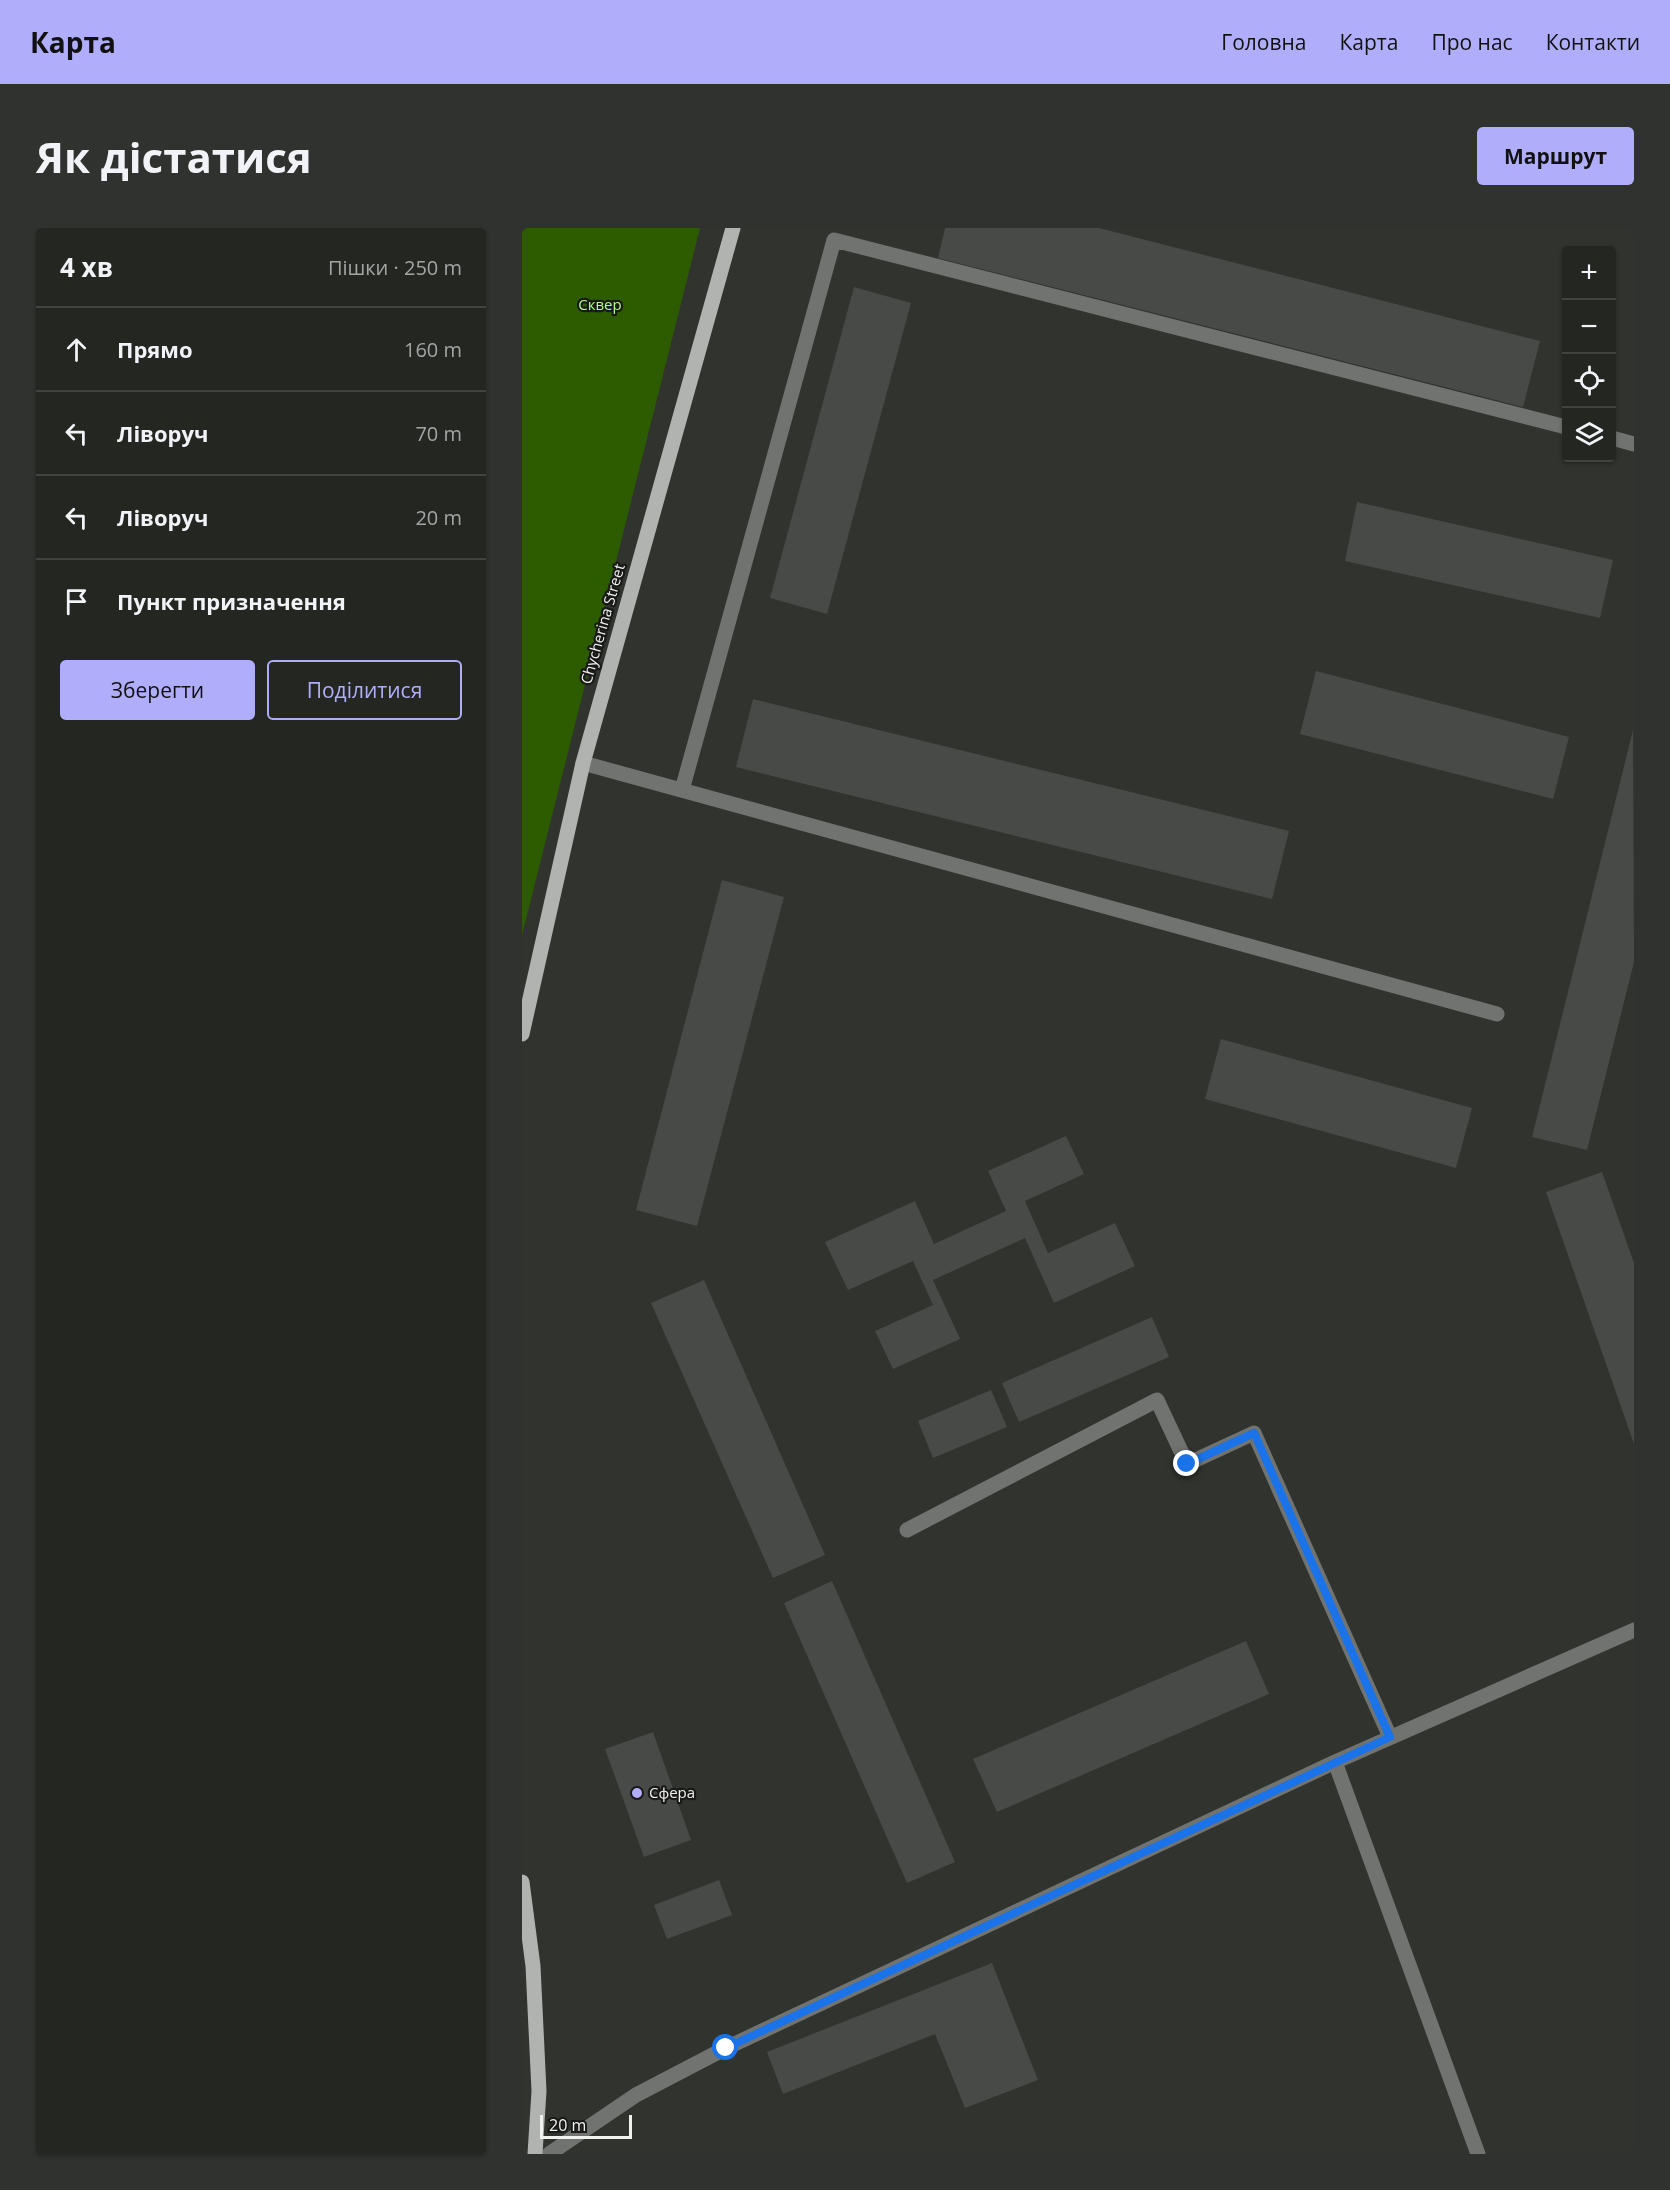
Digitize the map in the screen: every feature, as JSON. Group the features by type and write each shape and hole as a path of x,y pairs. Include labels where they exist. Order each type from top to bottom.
{"main road":[{"name":"Chycherina Street","path":"522,1034 583,763 733,228"},
{"path":"522,1882 533,1966 538,2080 535,2154"}],"street":[{"path":"682,790 836,234 1562,426"},
{"path":"1616,439 1634,444"},
{"path":"583,763 1497,1014"},
{"path":"907,1530 1157,1400 1187,1464 1254,1433 1390,1737"},
{"path":"549,2154 636,2095 726,2048 1335,1762 1634,1630"},
{"path":"1335,1762 1478,2154"}],"green space":[{"name":"Сквер","path":"522,228 700,228 522,935"}],"building":[{"path":"945,228 1099,228 1540,341 1523,407 938,258"},
{"path":"854,287 911,303 827,614 770,598"},
{"path":"1357,502 1613,560 1600,618 1345,561"},
{"path":"1316,671 1569,737 1553,799 1300,734"},
{"path":"753,699 1289,831 1272,899 736,767"},
{"path":"1633,730 1634,962 1587,1150 1532,1137"},
{"path":"722,880 784,897 697,1226 636,1210"},
{"path":"1221,1039 1472,1108 1456,1168 1205,1099"},
{"path":"1066,1136 1084,1174 1025,1201 1048,1253 1115,1223 1135,1266 1054,1303 1025,1238 933,1280 960,1339 893,1369 875,1331 933,1305 913,1261 848,1290 825,1242 915,1201 934,1244 1006,1211 988,1171"},
{"path":"1602,1172 1634,1263 1634,1444 1546,1192"},
{"path":"704,1280 825,1555 773,1578 651,1303"},
{"path":"1152,1317 1169,1357 1019,1422 1002,1383"},
{"path":"991,1390 1007,1427 933,1458 918,1421"},
{"path":"832,1581 955,1862 907,1883 784,1603"},
{"path":"1246,1641 1269,1694 997,1812 973,1759"},
{"path":"653,1732 691,1840 644,1857 605,1749"},
{"path":"719,1880 732,1915 667,1939 654,1905"},
{"path":"992,1963 1038,2080 965,2108 935,2034 783,2094 767,2052"}],"place":[{"name":"Сфера","path":"637,1793"}],"route":[{"path":"726,2048 1390,1737 1254,1433 1187,1464"}]}
